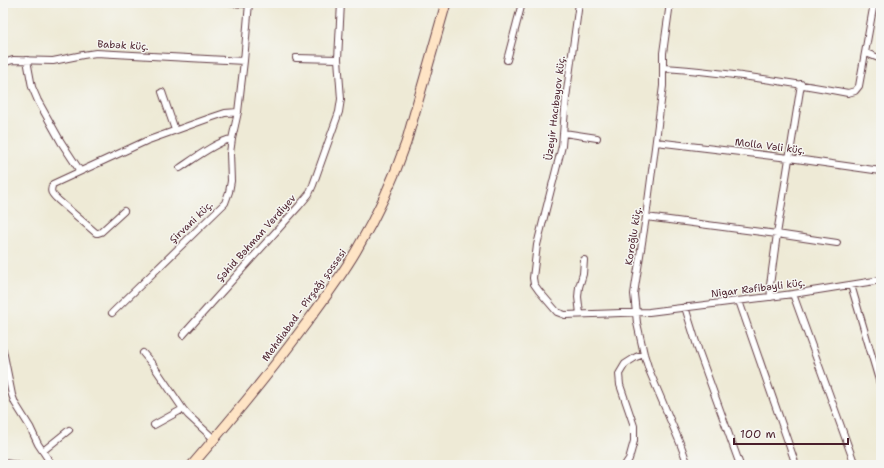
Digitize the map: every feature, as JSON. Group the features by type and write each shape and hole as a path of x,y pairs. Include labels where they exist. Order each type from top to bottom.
{"main road":[{"name":"Mehdiabad - Pirşağı şossesi","path":"192,465 255,390 320,305 348,264 373,221 406,143 446,3"}],"street":[{"path":"228,3 249,4"},
{"name":"Şəhid Bəhman Verdiyev","path":"182,335 309,194 339,112 341,99 338,59 341,3"},
{"path":"508,60 522,3"},
{"name":"Üzeyir Hacıbəyov küç.","path":"534,284 533,278 537,245 560,156 564,133 566,98 579,3"},
{"name":"Koroğlu küç.","path":"670,3 664,44 663,86 646,217 634,294 639,336 649,370 688,465"},
{"path":"663,68 709,72 801,84 848,93 855,91 859,86 874,3"},
{"name":"Şirvani küç.","path":"112,314 225,203 230,192 230,153 238,112 249,4"},
{"name":"Babək küç.","path":"3,63 12,60 53,60 96,53 244,61"},
{"path":"866,53 881,58"},
{"path":"296,58 338,59"},
{"path":"27,60 32,87 38,101 61,142 80,171"},
{"path":"771,297 770,285 777,234 801,84"},
{"path":"162,92 175,130"},
{"path":"124,211 98,234 58,200 52,194 51,189 53,184 146,141 225,113 238,112"},
{"path":"564,133 597,138"},
{"path":"180,168 220,142 232,139"},
{"name":"Molla Vəli küç.","path":"656,142 881,171"},
{"path":"646,217 837,243"},
{"path":"580,314 578,297 583,274 584,260"},
{"name":"Nigar Rəfibəyli küç.","path":"534,284 557,312 564,315 649,312 793,294 881,280"},
{"path":"851,285 881,387"},
{"path":"793,294 855,465"},
{"path":"739,301 796,465"},
{"path":"685,307 699,352 740,465"},
{"path":"3,350 15,403 30,427 38,444 52,465"},
{"path":"143,353 183,409 214,439"},
{"path":"625,465 629,459 634,441 634,426 620,385 619,374 625,364 644,354"},
{"path":"154,425 183,409"},
{"path":"43,451 69,430"},
{"path":"3,463 19,465"}]}
